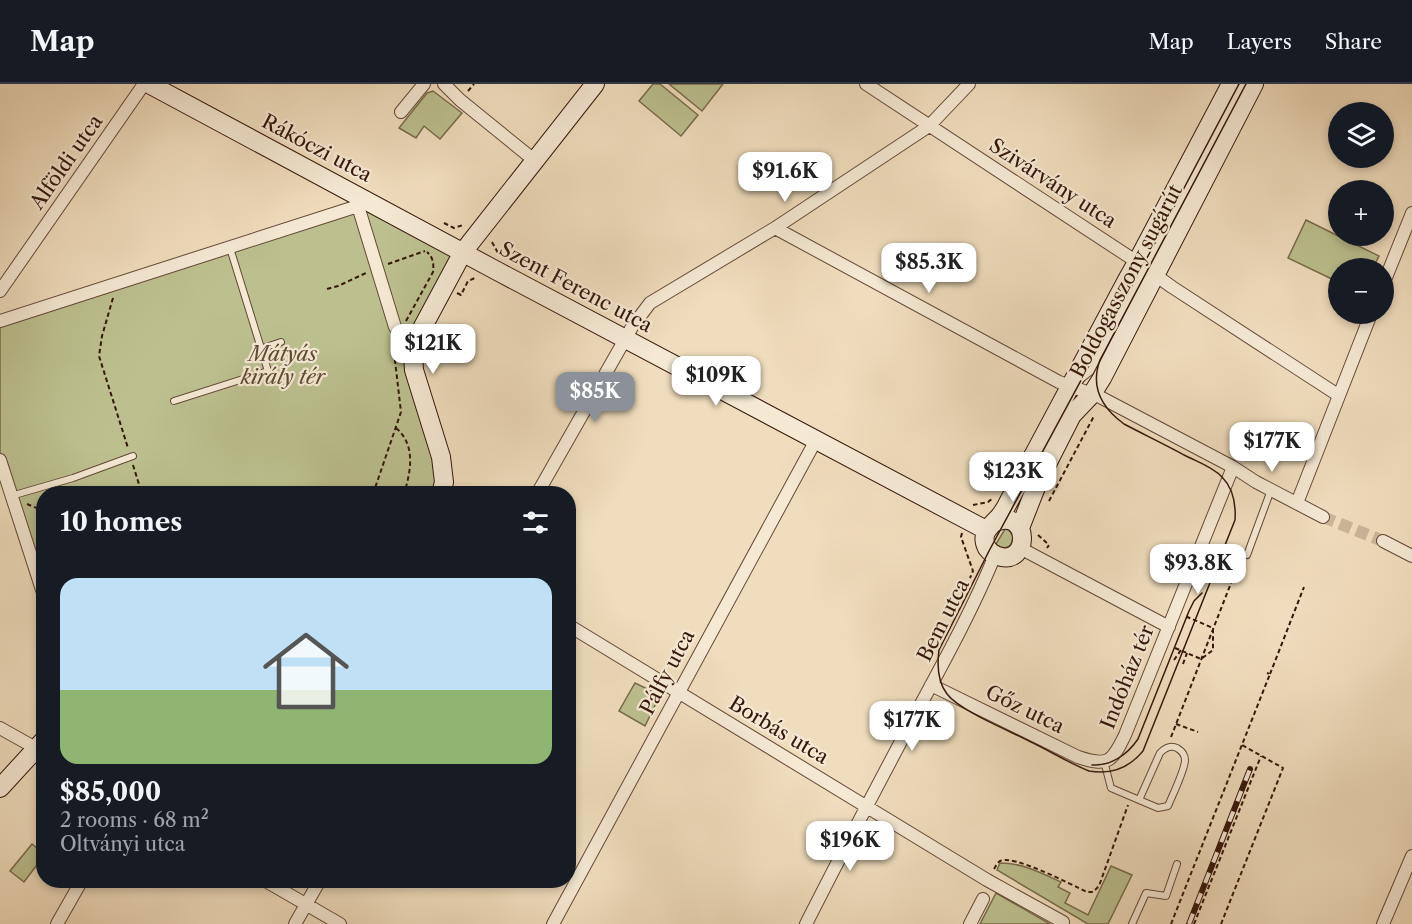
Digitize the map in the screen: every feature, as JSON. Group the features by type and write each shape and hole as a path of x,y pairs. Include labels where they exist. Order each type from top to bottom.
{"street":[{"name":"Alföldi utca","path":"0,291 144,84"},
{"name":"Rákóczi utca","path":"149,84 360,202 463,252"},
{"path":"401,112 424,84"},
{"path":"444,84 460,100 534,160"},
{"path":"445,486 441,457 414,370 413,355 419,334 463,252 595,84"},
{"name":"Szivárvány utca","path":"866,84 1338,395"},
{"path":"542,486 626,338 650,303 775,228 929,126 969,84"},
{"name":"Boldogasszony sugárút","path":"1028,530 1028,510 1038,482 1072,415 1092,394 1102,378 1146,268 1231,84"},
{"name":"Boldogasszony sugárút","path":"991,526 1002,514 1126,280 1146,268 1254,84"},
{"path":"0,321 230,248 360,202 395,327"},
{"path":"1394,258 1412,213"},
{"path":"775,228 1070,387 1092,394 1233,467 1323,517"},
{"name":"Szent Ferenc utca","path":"463,252 816,440 991,526"},
{"path":"1297,503 1367,324"},
{"name":"Pálfy utca","path":"576,882 816,440"},
{"path":"0,463 36,572"},
{"name":"Indóház tér","path":"1104,761 1112,758 1120,746 1233,467"},
{"path":"1002,519 1010,520 1028,530 1020,548 1012,556 1000,557 989,551 986,546 985,540 991,526 1002,519"},
{"path":"1383,541 1412,556"},
{"path":"1020,548 1169,627"},
{"name":"Bem utca","path":"807,924 986,577 995,555"},
{"name":"Borbás utca","path":"576,630 987,880 1065,923"},
{"name":"Gőz utca","path":"931,684 1078,757 1092,762 1104,761"},
{"path":"0,728 36,745"},
{"path":"0,788 36,752"},
{"path":"1383,924 1412,856"},
{"path":"57,924 77,888"},
{"path":"277,888 340,924"},
{"path":"295,924 316,888"},
{"name":"Pálfy utca","path":"553,924 573,888"},
{"path":"970,924 983,899"}],"lane":[{"name":"Boldogasszony sugárút","path":"1090,372 1242,84"},
{"path":"174,401 267,371 230,248"},
{"path":"260,349 281,342"},
{"path":"1070,387 1090,372"},
{"path":"1090,372 1092,394"},
{"path":"45,486 132,456"},
{"path":"11,496 36,489"},
{"path":"1247,555 1272,490"},
{"path":"1104,761 1111,788 1131,796 1139,800 1158,808 1168,806 1185,763 1181,750 1172,747 1163,749 1139,800"},
{"path":"1132,924 1146,893 1166,897 1177,864"}],"path":[{"path":"441,222 454,228 466,223"},
{"path":"493,237 492,242 498,253"},
{"path":"455,292 461,295 468,281 477,277"},
{"path":"118,284 102,336 99,356 140,486"},
{"path":"396,428 407,441 410,456 406,486"},
{"path":"971,511 973,505 988,502 999,495"},
{"path":"963,530 961,537 973,571"},
{"path":"1028,530 1049,545 1042,559"},
{"path":"1171,737 1241,558 1247,555"},
{"path":"1171,924 1304,587"},
{"name":"Indóház tér","path":"1182,615 1213,628"},
{"path":"1201,659 1213,650 1213,628"},
{"name":"Indóház tér","path":"1169,645 1201,659"},
{"path":"1174,660 1181,650"},
{"path":"1183,664 1187,653"},
{"path":"1176,724 1198,732"},
{"path":"1238,747 1241,744"},
{"path":"1221,924 1283,768 1241,744"},
{"path":"1194,924 1261,756"},
{"path":"993,871 998,862 1003,860 1021,862 1087,892 1093,892 1099,886 1131,796"}],"green space":[{"path":"653,84 660,84 698,115 681,136 639,101"},
{"path":"669,84 723,84 702,111"},
{"path":"433,91 462,113 440,139 424,126 416,138 399,128 427,93"},
{"name":"Mátyás király tér","path":"358,206 463,252 415,344 440,486 36,486 36,574 0,460 0,321"},
{"path":"1306,220 1328,231 1328,246 1359,246 1379,256 1378,258 1328,258 1328,277 1288,258"},
{"path":"1005,529 1009,530 1013,539 1009,546 1002,548 996,544"},
{"path":"635,683 660,695 645,726 619,711"},
{"path":"32,844 36,847 36,866 24,882 10,871"},
{"path":"1000,863 1024,867 1061,882 1058,887 1070,893 1065,903 1088,915 1111,866 1132,875 1108,924 1088,924 997,870"},
{"path":"996,893 1050,924 980,924"}],"tunnel":[{"path":"1323,517 1383,541"}],"tram line":[{"path":"1239,84 989,551 939,650 940,678 944,689 953,700 986,720 1089,771 1105,772 1119,769 1132,762 1143,751 1235,520 1233,497 1222,477 1214,470 1116,418 1104,404 1096,379 1100,360 1246,84"},
{"path":"1092,765 1106,764 1118,758 1138,739 1189,611 1194,601 1202,593"}],"railway":[{"path":"1189,924 1250,769"}]}
